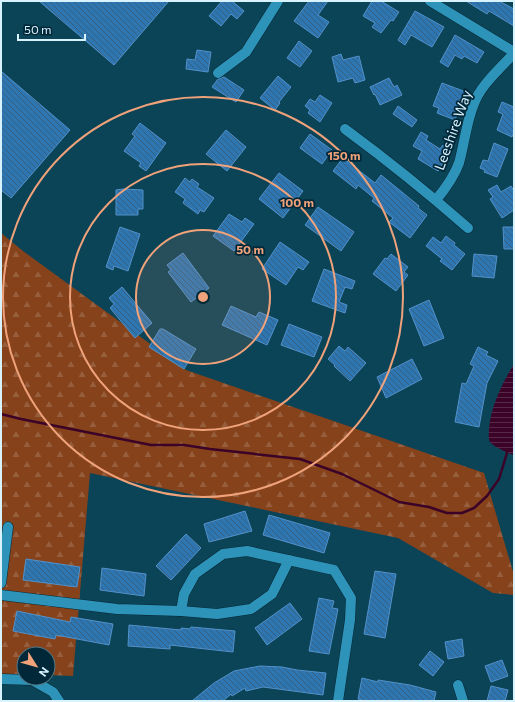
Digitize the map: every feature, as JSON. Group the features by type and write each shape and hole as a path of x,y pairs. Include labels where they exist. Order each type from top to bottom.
{"street":[{"path":"218,73 246,52 278,1"},
{"path":"430,1 514,52"},
{"name":"Leeshire Way","path":"436,200 447,187 458,165 469,120 478,96 490,78 501,68 514,52"},
{"path":"345,129 382,156 411,182 436,200 468,228"},
{"path":"1,583 8,526"},
{"path":"181,611 184,594 195,574 223,554 247,551 334,570 351,598 350,620 338,701"},
{"path":"1,595 117,609 181,611 216,614 251,608 272,594 289,560"},
{"path":"1,679 32,680 53,692 59,701"},
{"path":"458,684 463,701"}],"green space":[{"path":"1,233 23,251 186,370 484,473 514,575 514,595 493,593 398,538 90,473 73,676 56,675 56,646 16,646 16,675 1,675"}],"shaded area":[{"path":"514,364 514,455 501,450 490,442 489,429 492,412 501,387"}],"building":[{"path":"39,1 169,1 114,65"},
{"path":"222,1 232,1 244,11 237,19 231,14 221,26 209,16"},
{"path":"309,1 328,1 318,15 329,22 318,38 294,21"},
{"path":"372,1 381,1 399,12 393,21 391,20 381,33 372,27 375,23 363,16"},
{"path":"466,1 499,1 514,9 514,26 489,11 487,14"},
{"path":"415,11 444,27 432,47 411,35 405,45 398,40"},
{"path":"455,35 484,52 477,63 464,56 462,59 455,55 448,67 440,62"},
{"path":"299,41 312,51 300,67 287,58"},
{"path":"197,50 211,52 208,72 186,69 187,59 195,60"},
{"path":"341,54 343,60 359,56 365,80 355,83 353,78 338,82 332,57"},
{"path":"1,71 70,130 11,198 1,190"},
{"path":"278,76 291,87 279,102 280,103 275,110 260,98"},
{"path":"224,77 244,90 236,102 212,87 218,79"},
{"path":"389,78 394,87 397,85 402,95 380,105 370,87"},
{"path":"442,83 466,92 455,120 437,113 439,108 433,106"},
{"path":"320,95 332,103 320,122 308,113 310,110 305,106 310,99 315,102"},
{"path":"502,102 514,107 514,132 512,137 497,130 503,114 498,112"},
{"path":"398,106 417,120 412,127 393,114"},
{"path":"140,123 166,143 146,171 139,166 141,163 124,151 135,136 132,134"},
{"path":"226,130 246,147 227,171 206,154"},
{"path":"421,132 428,136 426,140 440,149 443,145 451,150 438,171 418,159 422,151 413,146"},
{"path":"310,134 332,150 322,164 300,148"},
{"path":"494,143 508,149 497,177 484,172 485,170 480,168 483,160 488,161"},
{"path":"343,158 375,183 381,175 419,206 418,208 427,215 410,238 389,222 393,218 372,201 374,198 358,185 356,189 333,171"},
{"path":"279,173 303,191 283,218 259,199"},
{"path":"185,178 190,182 192,179 199,184 197,187 214,198 204,212 200,210 198,214 183,203 185,199 175,192"},
{"path":"497,185 501,192 511,186 514,191 514,210 502,218 490,199 493,197 488,190"},
{"path":"116,190 143,190 143,209 138,209 138,215 116,215"},
{"path":"318,207 354,232 341,251 305,225"},
{"path":"229,214 242,222 245,218 254,224 234,251 213,236"},
{"path":"120,227 140,234 128,271 114,266 113,270 106,267"},
{"path":"503,227 514,227 514,249 504,249"},
{"path":"446,236 465,254 452,270 440,261 442,259 426,246 433,237 441,243"},
{"path":"280,242 309,262 303,270 298,267 286,285 262,269"},
{"path":"183,253 209,288 191,302 168,272 171,270 167,265"},
{"path":"391,254 408,267 404,272 408,275 396,291 373,274 385,258 387,259"},
{"path":"474,254 497,256 494,278 472,276"},
{"path":"324,269 355,281 352,289 345,287 339,302 347,305 345,313 312,301"},
{"path":"122,287 152,323 135,338 110,308 114,304 109,298"},
{"path":"429,300 444,338 424,346 409,309"},
{"path":"231,306 256,317 259,312 278,320 267,345 222,325"},
{"path":"289,324 322,337 314,357 281,345"},
{"path":"160,329 163,329 196,349 184,369 149,347"},
{"path":"339,346 345,351 348,347 366,363 350,381 328,359"},
{"path":"478,347 488,352 486,355 498,361 487,383 479,427 455,422 462,383 466,384 474,366 470,364"},
{"path":"412,359 422,379 386,398 377,377"},
{"path":"245,511 252,531 209,542 204,524"},
{"path":"269,515 330,533 324,553 263,535"},
{"path":"186,534 201,548 171,580 156,566"},
{"path":"26,559 80,567 77,587 23,580"},
{"path":"102,568 146,574 144,596 100,590"},
{"path":"375,571 396,574 385,638 364,634"},
{"path":"319,598 334,601 332,608 338,609 329,654 309,651"},
{"path":"290,603 302,619 267,645 255,628"},
{"path":"17,611 70,622 71,617 113,624 109,645 56,635 55,639 13,631"},
{"path":"129,625 181,630 181,628 190,629 191,627 235,631 233,652 170,645 170,649 128,646"},
{"path":"462,639 464,656 448,659 445,642"},
{"path":"430,651 444,662 433,676 419,665"},
{"path":"502,660 508,676 491,682 485,666"},
{"path":"260,666 282,667 326,673 323,695 263,687 246,691 245,688 232,696 231,694 223,701 192,701 214,683 234,671"},
{"path":"362,678 378,682 378,680 410,685 436,692 434,701 365,701 358,699"},
{"path":"491,686 508,690 505,701 487,701"}],"waterway":[{"path":"1,414 151,445 184,445 300,459 342,474 399,502 429,507 447,513 462,513 474,508 487,496 499,479 507,453"}]}
